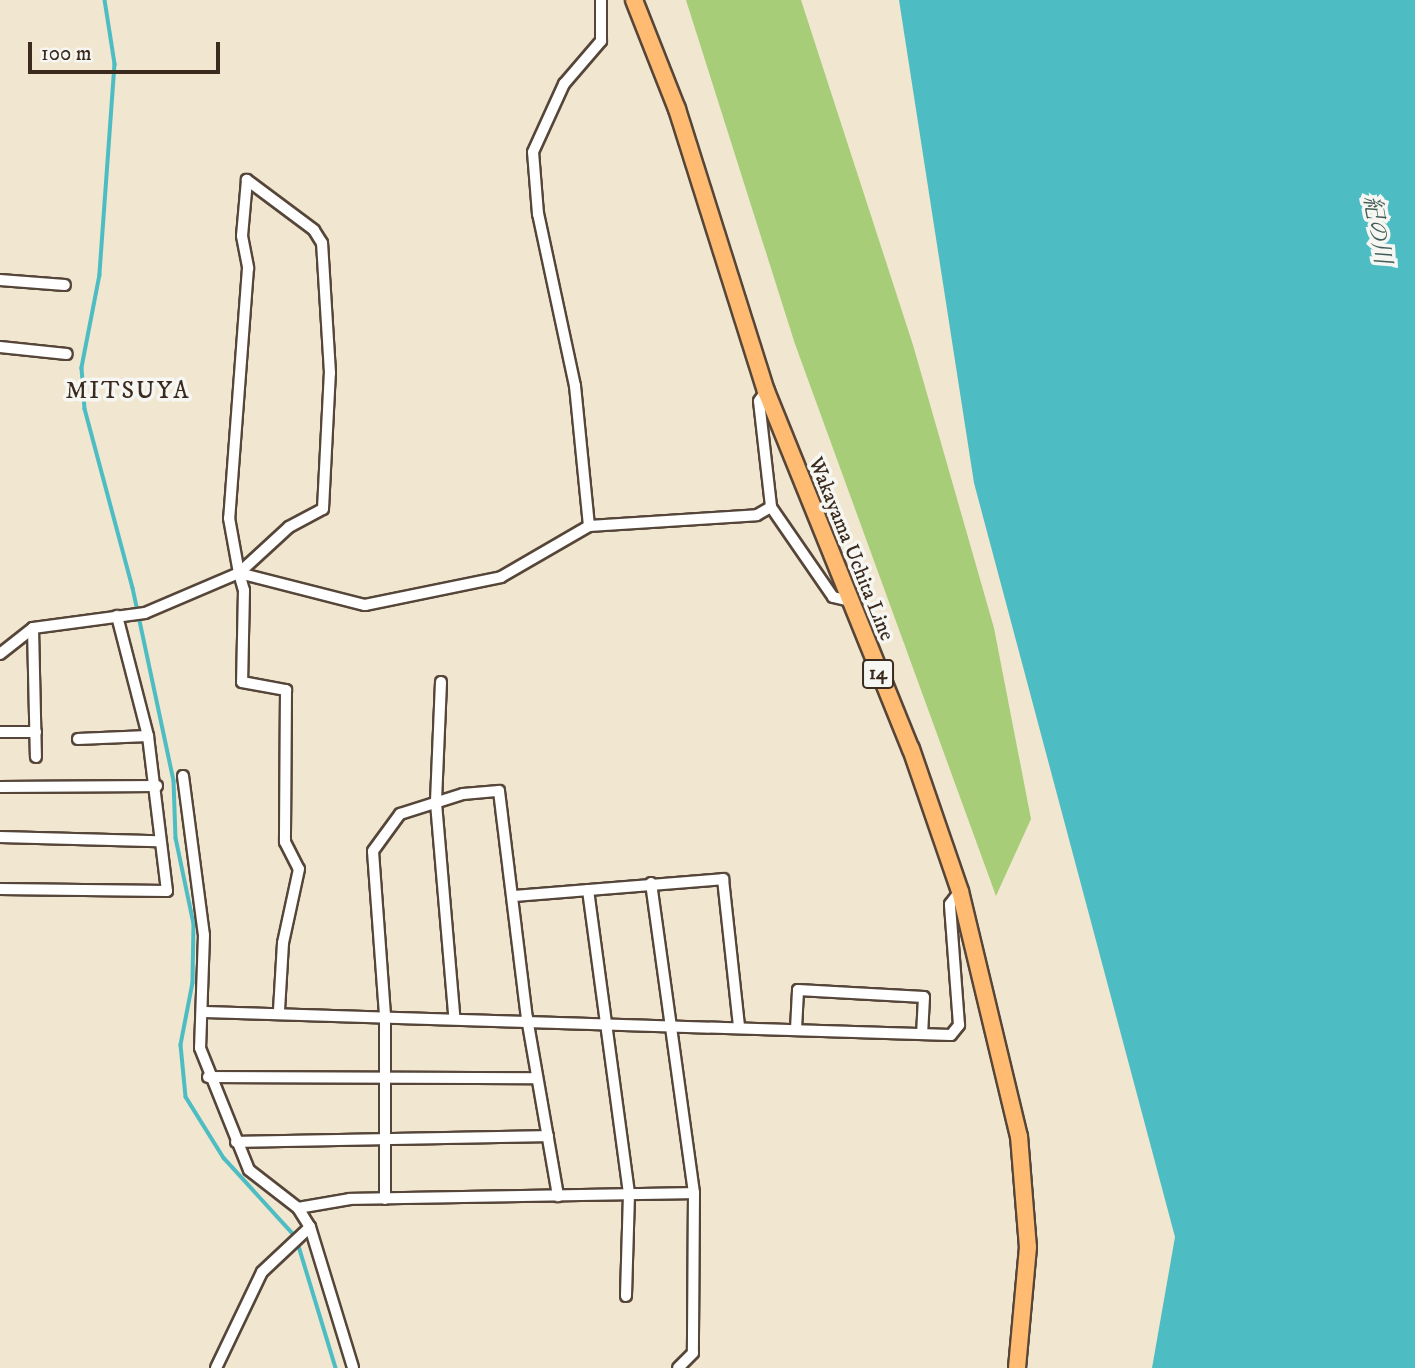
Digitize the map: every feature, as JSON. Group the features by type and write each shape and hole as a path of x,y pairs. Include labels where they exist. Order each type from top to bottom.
{"main road":[{"name":"Wakayama Uchita Line","path":"634,0 677,108 766,391 846,600 911,749 960,891 1020,1136 1028,1247 1017,1368"}],"street":[{"path":"589,526 575,386 538,214 533,152 564,84 601,41 601,0"},
{"path":"0,654 33,628 145,613 239,573 289,527 323,509 330,436 321,243 247,180 242,236 246,294 230,482 239,573 242,681 286,690 285,842 299,869 283,943 278,1010"},
{"path":"0,280 65,285"},
{"path":"0,347 67,354"},
{"path":"766,391 759,401 771,507 833,597 846,600"},
{"path":"239,573 365,605 502,577 589,526 757,515 771,507"},
{"path":"0,889 167,891 158,841 157,786 123,616"},
{"path":"33,628 36,757"},
{"path":"441,682 436,803 454,1015"},
{"path":"0,732 36,732"},
{"path":"78,739 148,737"},
{"path":"183,776 204,935 205,1012 200,1048 208,1077 249,1170 298,1208 353,1368"},
{"path":"0,787 157,786"},
{"path":"385,1199 384,1014 373,851 400,814 436,803 499,791 527,1018 558,1196"},
{"path":"0,837 158,841"},
{"path":"513,896 723,879 739,1026"},
{"path":"652,883 694,1193 693,1353 678,1368"},
{"path":"589,890 601,1021 629,1194 626,1296"},
{"path":"205,1012 278,1010 454,1015 951,1035 959,1025 950,904 960,891"},
{"path":"796,1029 798,990 924,997 922,1034"},
{"path":"208,1077 537,1078"},
{"path":"236,1142 548,1136"},
{"path":"298,1208 385,1199 694,1193"},
{"path":"216,1368 262,1272 281,1250 307,1228"}],"green space":[{"path":"686,0 801,0 913,345 994,628 1031,819 996,896 795,344"}],"water":[{"name":"紀の川","path":"899,0 1415,0 1415,1368 1152,1368 1175,1237 974,483"}],"waterway":[{"path":"105,0 115,64 100,275 82,368 85,409 133,588 174,781 176,838 194,924 193,983 181,1045 186,1097 224,1158 295,1236"},
{"path":"298,1243 336,1368"}],"district":[{"name":"MITSUYA","path":"128,392"}]}
